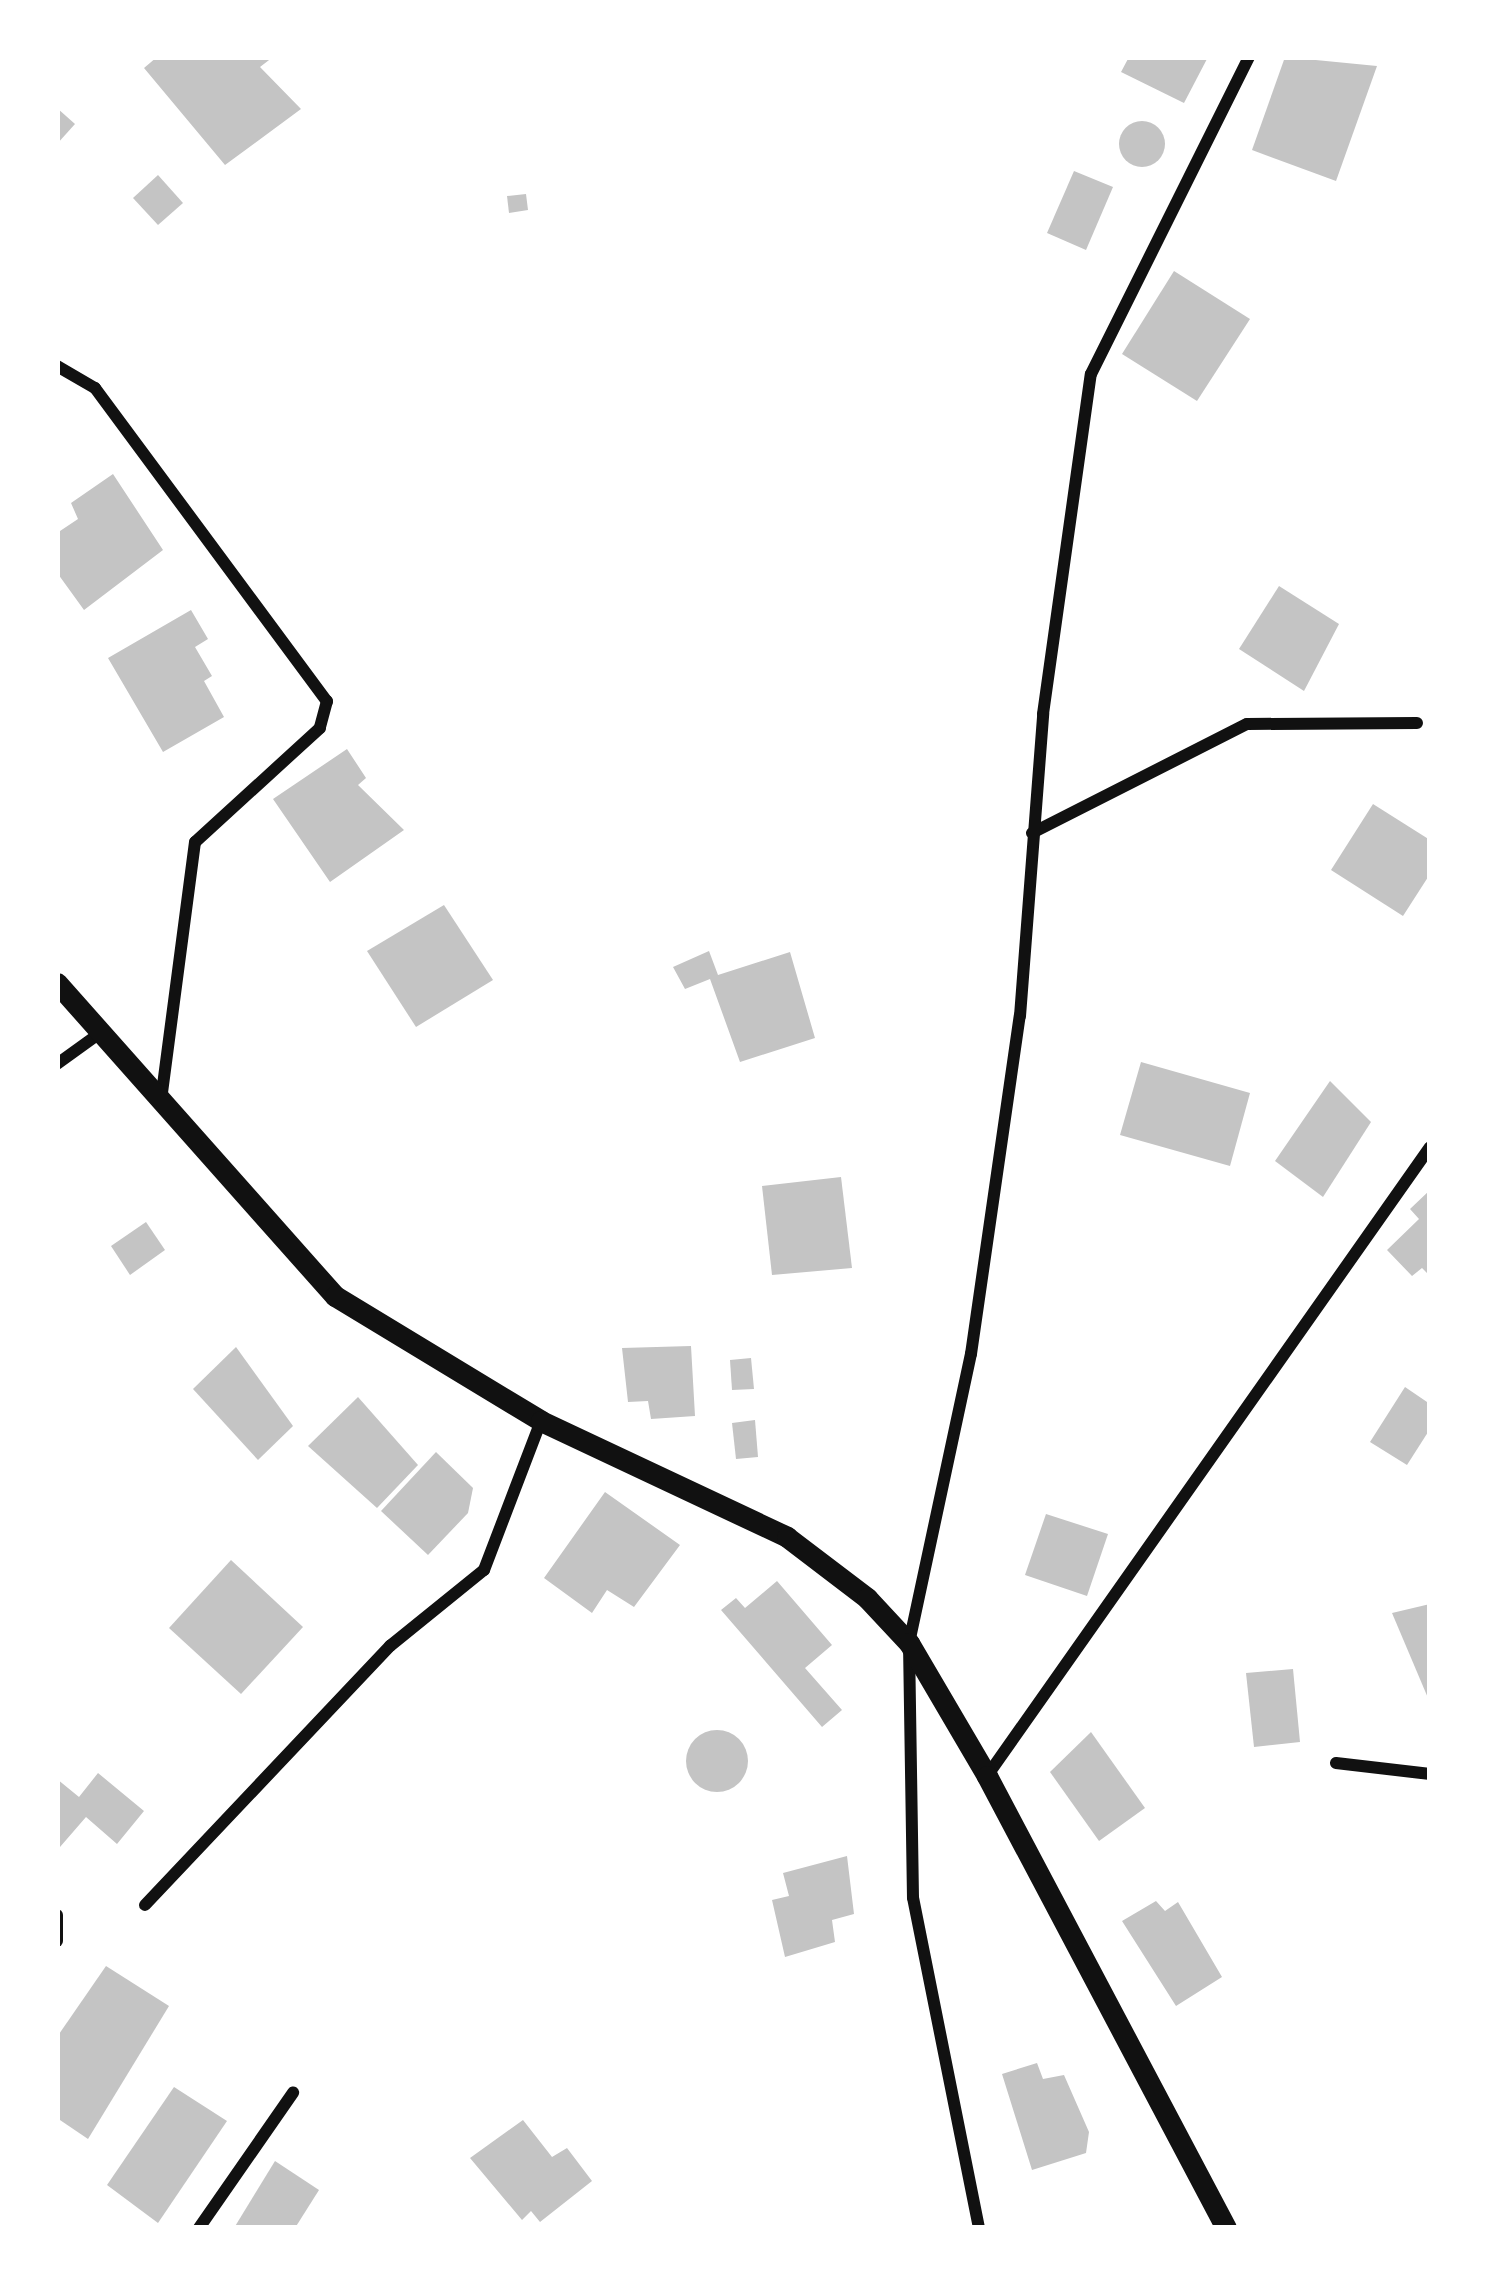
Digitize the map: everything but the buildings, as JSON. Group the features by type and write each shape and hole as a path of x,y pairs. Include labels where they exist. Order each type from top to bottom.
{"street":[{"path":"979,2228 913,1898 909,1643 971,1354 1020,1016 1032,833 1091,374 1249,57"},
{"path":"57,366 95,388 327,701 320,728 195,842 160,1109"},
{"path":"1032,833 1247,724 1417,723"},
{"path":"57,983 160,1109 335,1296 541,1421 787,1537 909,1643 987,1776 1226,2228"},
{"path":"57,1064 100,1033"},
{"path":"987,1776 1430,1147"},
{"path":"145,1905 390,1646 484,1570 541,1421"},
{"path":"1336,1763 1430,1774"},
{"path":"57,1915 57,1941"},
{"path":"199,2228 293,2093"}]}
